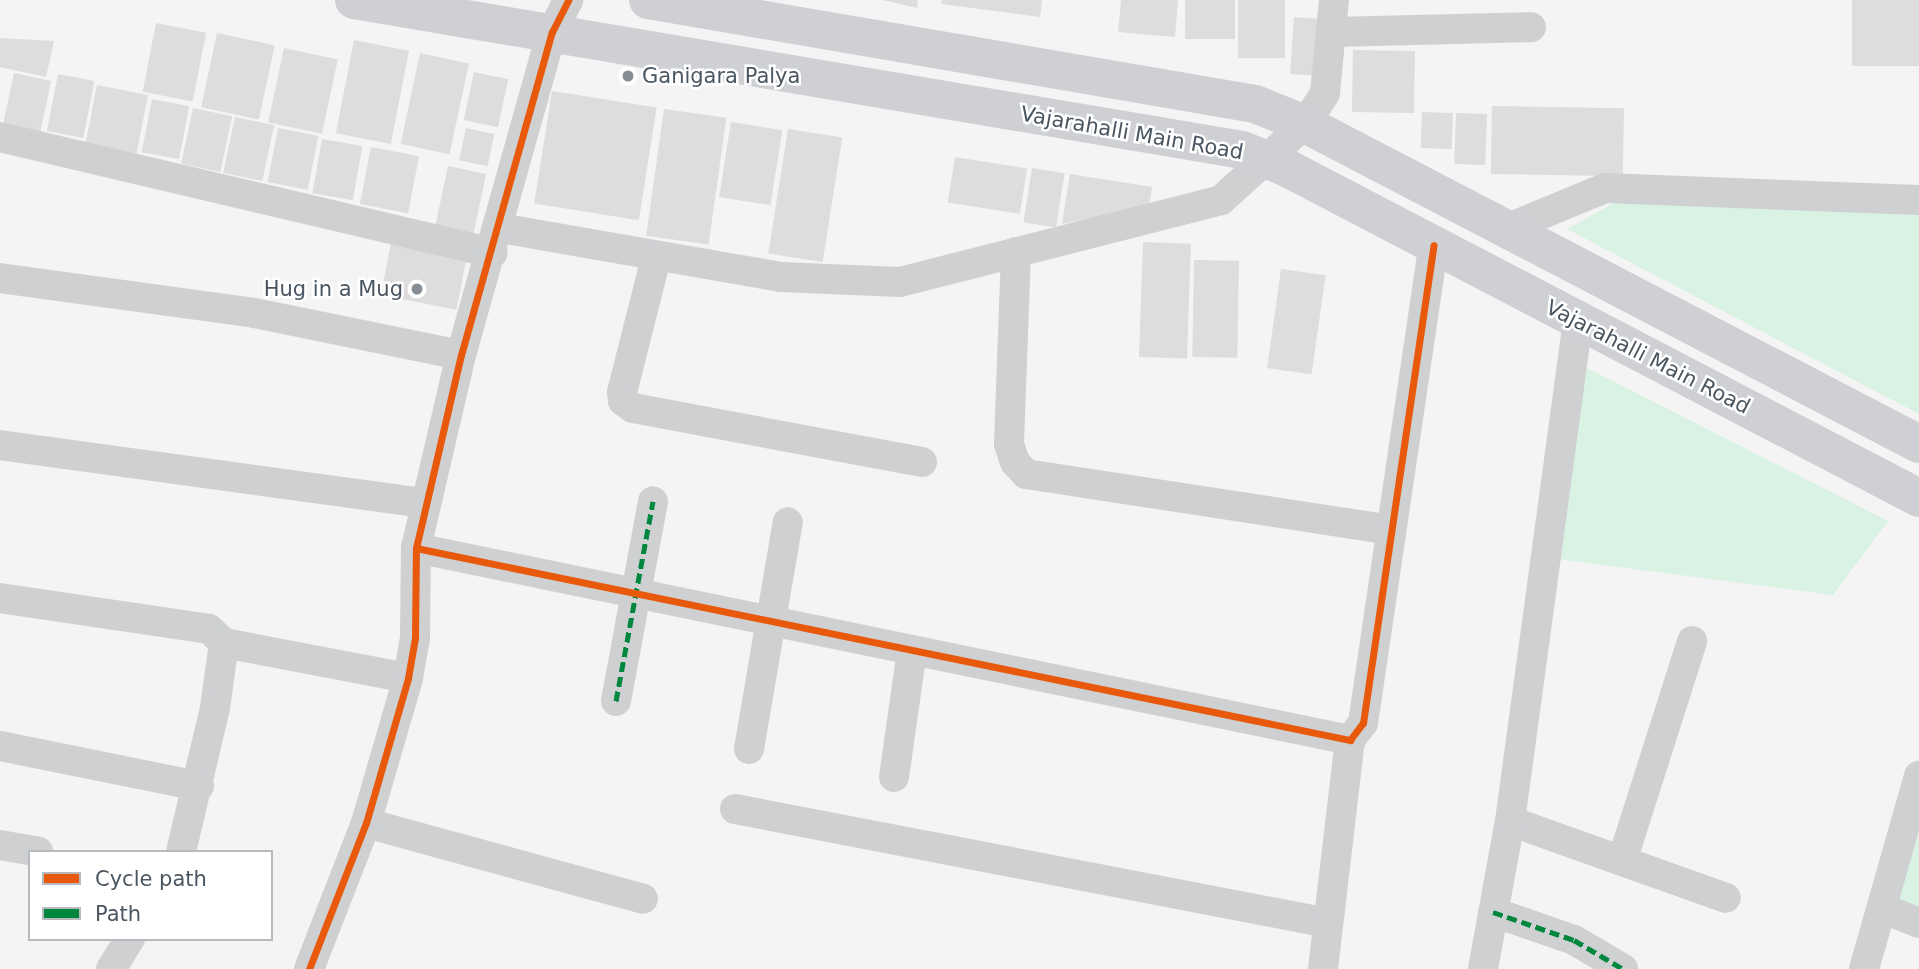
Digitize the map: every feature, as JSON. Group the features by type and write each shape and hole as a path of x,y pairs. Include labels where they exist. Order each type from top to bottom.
{"main road":[{"name":"Vajarahalli Main Road","path":"354,0 560,16 1242,150 1265,159 1919,498"},
{"path":"648,0 1255,104 1306,124 1919,444"}],"street":[{"path":"0,137 496,240 656,258 780,277 900,282 1221,200 1306,124 1325,93 1334,0"},
{"path":"309,969 366,823 408,678 415,638 416,548 426,503 461,355 560,16"},
{"path":"1333,32 1531,27"},
{"path":"1506,229 1605,188 1919,200"},
{"path":"1323,969 1350,740 1363,723 1434,246"},
{"path":"1016,252 1009,444 1015,462 1026,474 1391,530"},
{"path":"656,258 622,392 623,401 633,408 922,462"},
{"path":"0,278 254,313 461,355"},
{"path":"1483,969 1510,821 1578,321"},
{"path":"0,445 426,503"},
{"path":"616,701 639,592 653,501"},
{"path":"749,749 788,522"},
{"path":"416,548 1350,740"},
{"path":"0,598 209,629 224,643 408,678"},
{"path":"1622,860 1692,641"},
{"path":"182,850 199,786 224,643"},
{"path":"894,777 912,650"},
{"path":"0,746 199,786"},
{"path":"1864,969 1919,776"},
{"path":"735,809 1328,923"},
{"path":"1510,821 1726,898"},
{"path":"366,823 643,899"},
{"path":"0,845 28,850"},
{"path":"1882,908 1919,923"},
{"path":"1493,912 1574,940 1623,969"},
{"path":"111,969 129,941"}],"green space":[{"path":"1621,199 1919,215 1919,414 1567,229"},
{"path":"1585,367 1888,521 1833,595 1556,559"},
{"path":"1919,833 1919,908 1898,899"}],"building":[{"path":"882,0 918,0 917,8"},
{"path":"942,0 1042,0 1040,17 941,4"},
{"path":"1121,0 1178,0 1175,37 1118,32"},
{"path":"1185,0 1235,0 1235,39 1185,39"},
{"path":"1238,0 1285,0 1285,58 1238,58"},
{"path":"1852,0 1919,0 1919,66 1852,66"},
{"path":"1294,17 1323,19 1319,76 1290,74"},
{"path":"156,23 206,33 193,101 143,92"},
{"path":"217,33 275,45 259,120 201,107"},
{"path":"0,38 54,41 46,77 0,67"},
{"path":"354,40 409,51 391,144 336,133"},
{"path":"284,48 338,59 322,134 268,122"},
{"path":"1353,50 1415,51 1414,113 1352,112"},
{"path":"420,53 469,63 450,154 401,144"},
{"path":"474,72 508,79 498,127 464,120"},
{"path":"14,73 51,81 39,140 2,132"},
{"path":"58,74 94,81 83,138 47,131"},
{"path":"97,85 148,95 137,154 86,144"},
{"path":"552,91 657,108 639,220 534,204"},
{"path":"152,99 189,106 179,159 142,152"},
{"path":"1492,106 1624,108 1623,176 1491,174"},
{"path":"193,108 232,116 220,172 181,164"},
{"path":"664,109 726,118 709,245 646,236"},
{"path":"1422,112 1453,113 1452,149 1421,148"},
{"path":"1456,113 1487,114 1485,165 1454,164"},
{"path":"235,117 274,125 262,181 223,173"},
{"path":"731,122 782,130 770,205 719,197"},
{"path":"278,128 318,136 308,190 268,182"},
{"path":"466,128 494,134 488,166 459,160"},
{"path":"788,129 842,138 823,262 768,253"},
{"path":"322,139 362,146 353,200 312,193"},
{"path":"371,147 419,156 408,213 360,204"},
{"path":"955,157 1027,168 1020,214 948,202"},
{"path":"448,166 486,174 473,235 435,227"},
{"path":"1032,168 1065,173 1056,227 1023,222"},
{"path":"1070,174 1152,187 1149,207 1062,224"},
{"path":"1143,242 1191,244 1187,359 1139,357"},
{"path":"391,243 467,258 456,310 381,295"},
{"path":"1194,260 1239,261 1237,358 1192,357"},
{"path":"1281,269 1326,275 1312,374 1267,368"}],"marked path":[{"path":"616,701 653,501"},
{"path":"1493,912 1574,940 1623,969"}],"cycle path":[{"path":"309,969 366,823 408,678 415,638 416,548 461,355 552,32 568,0"},
{"path":"416,548 1350,740 1363,723 1434,245"}],"place":[{"name":"Ganigara Palya","path":"628,76"},
{"name":"Hug in a Mug","path":"417,289"}]}
